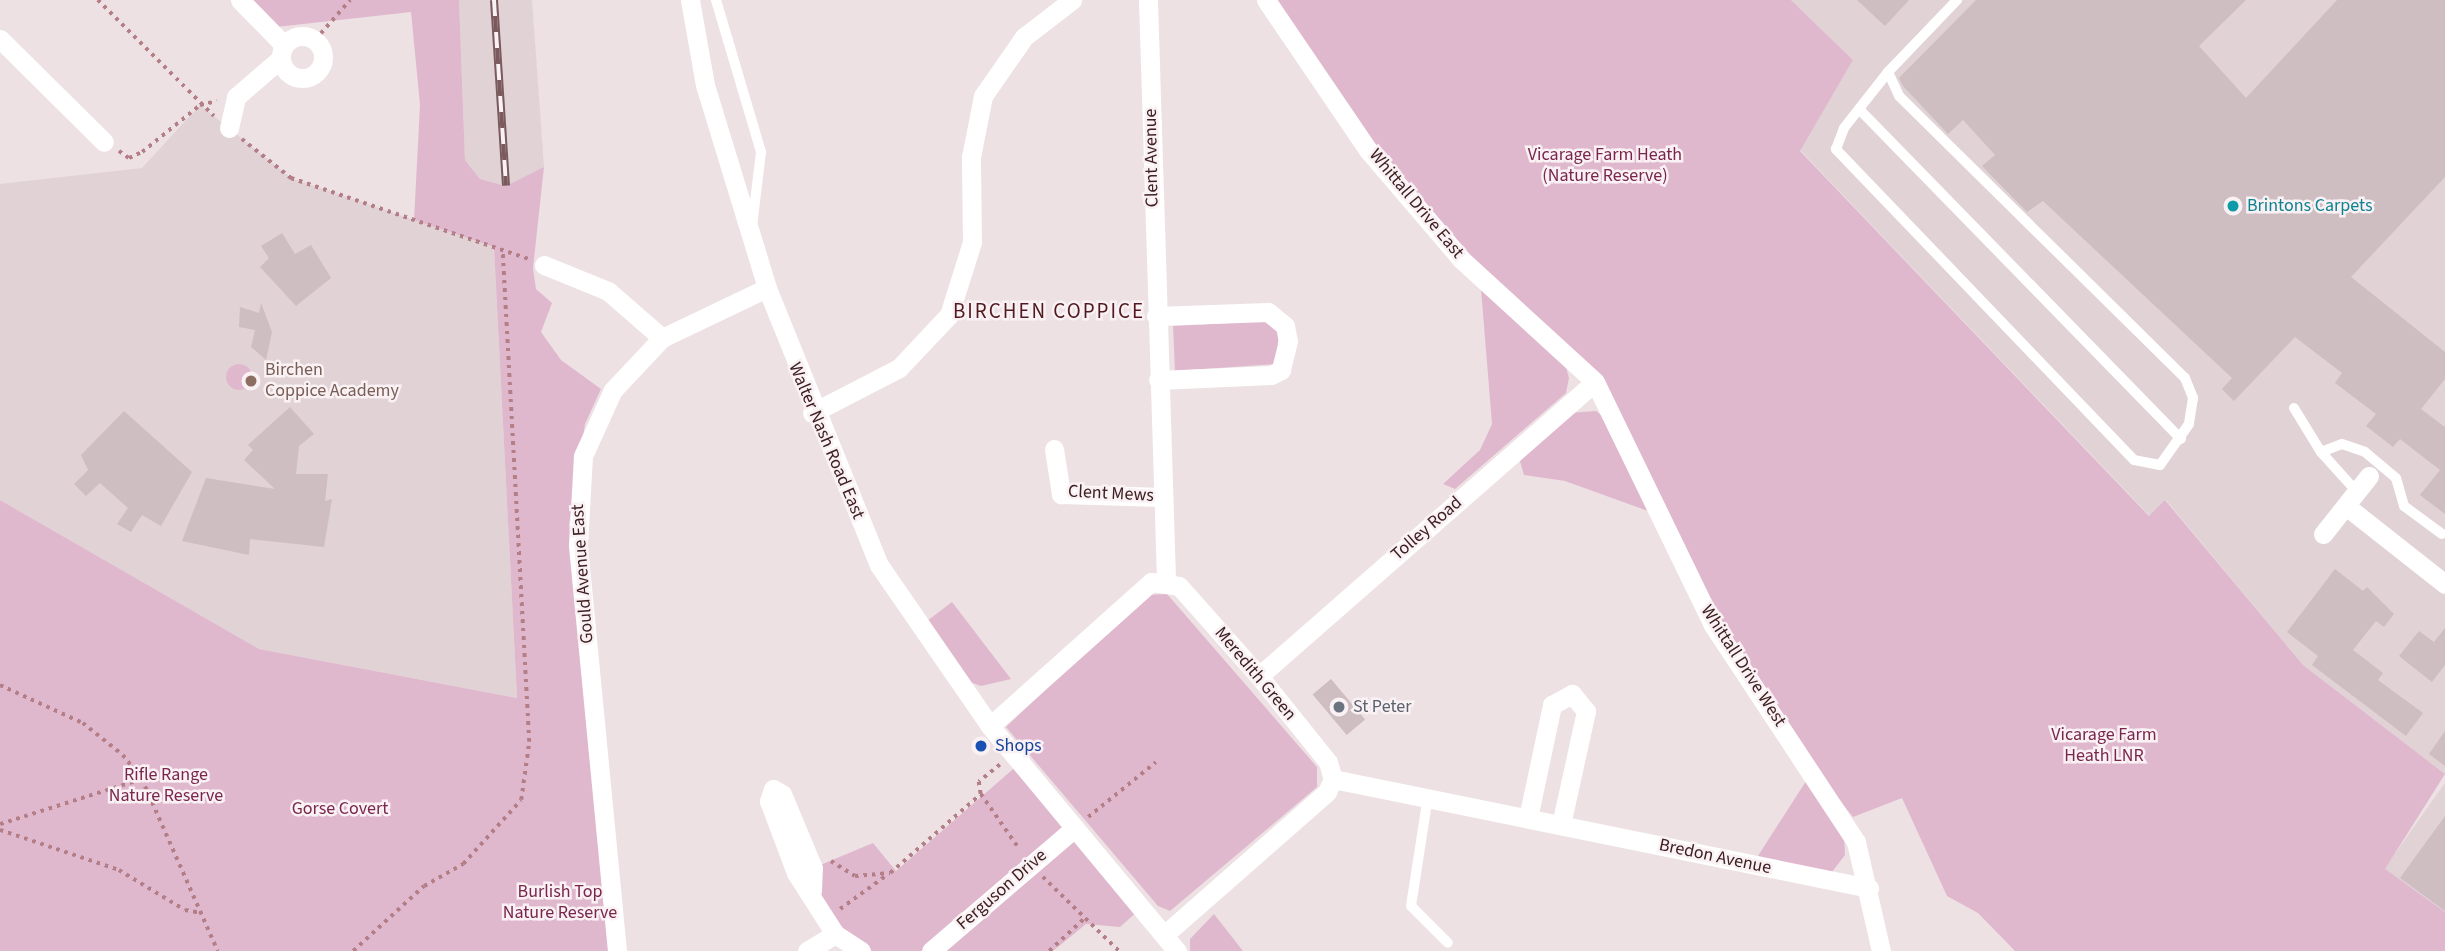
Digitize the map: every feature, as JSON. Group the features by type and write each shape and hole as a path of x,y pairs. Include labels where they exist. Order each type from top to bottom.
{"street":[{"path":"229,128 236,97 282,52 296,36 315,40 323,59 313,76 292,76 282,52 240,0"},
{"name":"Walter Nash Road East","path":"690,0 705,85 750,238 812,413 878,565 989,726 1072,830 1177,951"},
{"path":"812,413 900,368 949,315 972,242 971,157 983,96 1024,37 1072,0"},
{"name":"Clent Avenue","path":"1148,0 1166,580"},
{"name":"Whittall Drive East","path":"1266,0 1368,150 1462,260 1595,382"},
{"path":"0,39 104,142"},
{"path":"544,265 608,291 662,338"},
{"name":"Gould Avenue East","path":"617,951 576,511 583,456 599,414 662,338 767,288"},
{"path":"1156,316 1268,312 1285,326 1288,341 1281,370 1271,375 1158,380"},
{"name":"Tolley Road","path":"1259,676 1595,382"},
{"name":"Whittall Drive West","path":"1595,382 1713,625 1831,796 1856,842 1869,888 1881,951"},
{"name":"Clent Mews","path":"1054,449 1061,494 1162,496"},
{"path":"2323,534 2357,491 2445,584"},
{"path":"989,726 1151,582 1166,580"},
{"name":"Meredith Green","path":"1166,580 1180,586 1259,676 1328,762 1333,779"},
{"path":"1528,818 1552,705 1572,694 1586,712 1561,825"},
{"path":"1164,935 1327,792 1333,779"},
{"name":"Bredon Avenue","path":"1333,779 1428,796 1869,888"},
{"path":"812,891 807,855 782,794 773,789 769,801 796,873 812,891 835,934 862,951"},
{"name":"Ferguson Drive","path":"931,951 1072,830"},
{"path":"807,951 835,934"}],"lane":[{"path":"716,0 761,152 750,238"},
{"path":"1888,72 1899,96 2185,378 2193,398 2181,439 2160,465 2134,460 1843,157 1838,137 1888,72 1957,0"},
{"path":"1859,109 2181,439"},
{"path":"2294,408 2321,452 2357,491"},
{"path":"2321,452 2342,444 2365,452 2396,478 2404,506 2442,534"},
{"path":"1428,796 1411,906 1448,943"}],"path":[{"path":"99,0 200,105 291,178 544,265"},
{"path":"315,40 350,0"},
{"path":"104,142 130,158 200,105"},
{"path":"353,951 424,886 463,864 500,828 524,787 529,742 502,250"},
{"path":"0,685 106,738 142,779 218,951"},
{"path":"1072,830 1156,762"},
{"path":"1001,764 979,782 981,794 1031,865 1119,951"},
{"path":"0,824 142,779"},
{"path":"834,910 890,873 981,794"},
{"path":"0,830 119,870 185,910 202,914"},
{"path":"807,855 819,854 855,876 890,873"},
{"path":"1049,951 1087,917"}],"shaded area":[{"path":"459,0 532,0 544,167 525,181 506,186 480,179 465,160"},
{"path":"1791,0 2445,0 2445,774 2303,665 2166,500 2150,516 1800,150 1853,60"},
{"name":"Birchen Coppice Academy","path":"200,105 291,178 494,247 517,698 259,649 0,500 0,184 142,168"},
{"path":"2445,783 2445,912 2384,869"}],"green space":[{"name":"Rifle Range Nature Reserve","path":"240,0 459,0 465,160 480,179 506,186 544,167 533,268 536,289 552,303 541,332 561,360 601,389 585,424 569,525 611,951 0,951 0,500 259,649 517,698 494,247 414,220 420,105 411,12 267,28"},
{"name":"Vicarage Farm Heath LNR","path":"1266,0 1791,0 1853,60 1800,151 2149,516 2165,500 2303,665 2445,774 2385,869 2445,912 2445,951 2015,951 1978,913 1947,896 1902,798 1853,817 1809,761 1713,625 1595,382 1462,260"},
{"path":"1481,289 1566,367 1569,378 1566,393 1455,489 1443,484 1480,450 1492,424"},
{"path":"1269,321 1279,329 1276,364 1175,371 1173,326"},
{"path":"239,364 249,367 252,377 249,387 239,390 229,387 226,377 229,367"},
{"path":"1596,411 1606,419 1648,511 1565,481 1524,475 1519,458 1569,413"},
{"path":"1167,594 1317,767 1317,787 1170,911 1158,906 1006,727 1146,595"},
{"path":"952,602 1011,679 981,686 967,681 927,621"},
{"path":"1019,764 1139,910 1120,927 1086,924 1053,951 861,951 835,934 773,789 813,868 873,843 896,871"},
{"path":"1808,778 1844,835 1845,855 1832,872 1756,859"},
{"path":"1214,914 1243,951 1190,951 1190,939"}],"building":[{"path":"1857,0 1909,0 1885,26"},
{"name":"Brintons Carpets","path":"1976,0 2246,0 2199,46 2246,98 2337,0 2445,0 2445,177 2351,277 2445,352 2445,379 2421,409 2445,427 2445,514 2420,495 2440,470 2400,439 2393,447 2366,426 2376,414 2335,383 2342,373 2295,337 2234,401 2222,389 2232,378 2043,201 2027,212 1982,166 1995,155 1963,120 1948,134 1903,86 1899,78"},
{"path":"282,233 295,254 311,245 331,278 296,306 260,267 269,258 261,246"},
{"path":"261,303 272,332 266,360 251,347 255,330 239,327 240,307 259,313"},
{"path":"290,407 314,434 299,446 296,474 328,474 325,501 332,499 324,547 250,539 249,555 182,541 206,478 275,489 244,460 253,450 248,445"},
{"path":"124,411 192,472 161,526 142,515 131,532 117,524 128,508 100,483 86,496 74,484 88,470 81,455"},
{"path":"2335,569 2363,591 2367,587 2394,614 2384,627 2376,621 2353,650 2383,673 2378,680 2423,713 2406,736 2312,665 2318,656 2287,632"},
{"path":"2445,628 2445,665 2432,682 2399,656 2419,631 2434,642"},
{"name":"St Peter","path":"1331,679 1365,720 1347,735 1313,694"},
{"path":"2445,731 2445,766 2429,754"},
{"path":"2445,816 2445,911 2400,878"}],"railway":[{"path":"494,0 506,186"}],"place":[{"name":"Brintons Carpets","path":"2233,206"},
{"name":"Birchen Coppice Academy","path":"251,381"},
{"name":"St Peter","path":"1339,707"},
{"name":"Shops","path":"981,746"}],"district":[{"name":"BIRCHEN COPPICE","path":"1049,311"}],"park label":[{"name":"Vicarage Farm Heath (Nature Reserve)","path":"1605,166"},
{"name":"Gorse Covert","path":"340,809"},
{"name":"Burlish Top Nature Reserve","path":"560,903"}]}
